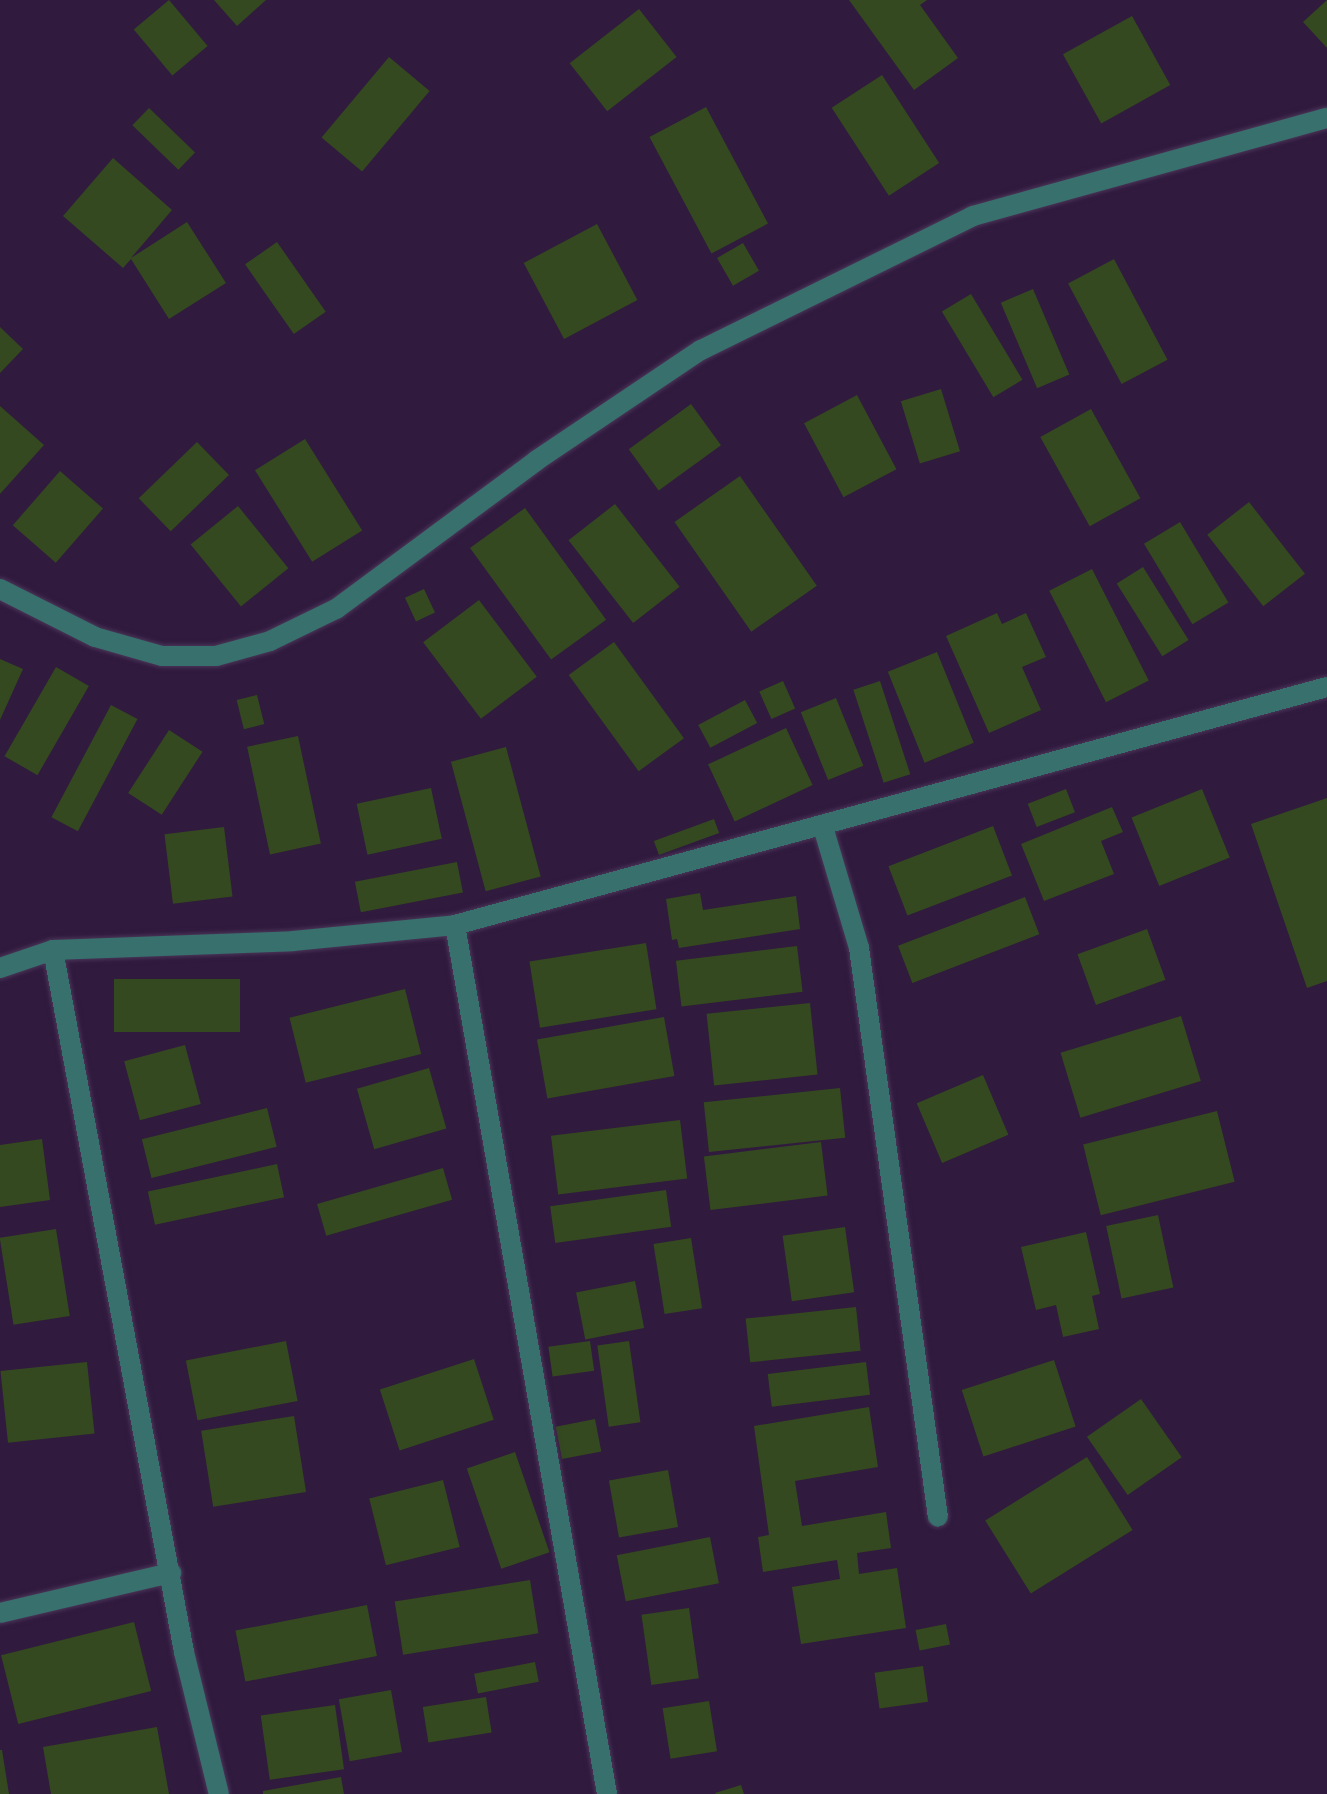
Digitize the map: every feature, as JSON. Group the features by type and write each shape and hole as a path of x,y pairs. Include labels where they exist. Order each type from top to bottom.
{"street":[{"path":"0,589 95,637 162,656 216,656 270,641 336,609 537,460 701,350 959,223 1327,118"},
{"path":"0,968 53,950 293,941 455,925 823,827 1277,696 1327,687"},
{"path":"823,827 859,948 938,1517"},
{"path":"455,925 607,1794"},
{"path":"53,950 184,1652 219,1794"},
{"path":"0,1613 171,1573"}],"building":[{"path":"169,0 208,46 172,76 134,30"},
{"path":"214,0 266,0 237,26"},
{"path":"849,0 927,0 920,5 958,58 914,90"},
{"path":"1327,0 1327,48 1303,22"},
{"path":"639,9 677,57 607,111 570,63"},
{"path":"1132,16 1170,85 1101,123 1063,54"},
{"path":"389,57 430,91 362,172 322,137"},
{"path":"882,75 939,163 889,196 832,108"},
{"path":"706,107 768,224 711,254 649,137"},
{"path":"149,108 195,152 178,170 132,125"},
{"path":"113,158 172,210 131,258 187,222 226,283 169,319 131,259 123,268 63,216"},
{"path":"597,224 637,300 564,339 524,263"},
{"path":"277,242 326,312 294,334 245,264"},
{"path":"743,243 759,271 733,286 717,258"},
{"path":"1114,259 1168,360 1122,384 1068,283"},
{"path":"1033,289 1069,375 1037,388 1001,303"},
{"path":"971,294 1023,380 993,397 942,312"},
{"path":"0,327 23,349 0,373"},
{"path":"941,389 960,451 920,463 901,401"},
{"path":"857,395 896,469 843,497 804,423"},
{"path":"691,404 721,445 659,491 629,449"},
{"path":"0,406 44,445 0,494"},
{"path":"1091,409 1140,498 1090,526 1040,437"},
{"path":"305,439 362,531 312,562 255,470"},
{"path":"197,442 229,475 171,531 139,498"},
{"path":"60,471 103,508 56,563 13,525"},
{"path":"740,476 817,586 751,632 674,522"},
{"path":"1249,502 1305,574 1263,606 1207,535"},
{"path":"615,504 680,587 633,623 569,540"},
{"path":"238,506 288,568 241,607 191,544"},
{"path":"525,508 606,620 551,660 470,548"},
{"path":"1180,522 1228,603 1192,624 1144,544"},
{"path":"1143,567 1189,640 1162,656 1117,583"},
{"path":"1092,569 1149,680 1106,702 1049,591"},
{"path":"424,589 435,613 416,621 405,598"},
{"path":"479,600 537,677 481,719 423,642"},
{"path":"997,613 1002,624 1026,613 1046,657 1022,667 1041,710 989,733 946,636"},
{"path":"614,642 684,738 639,771 569,675"},
{"path":"937,652 974,743 925,763 888,672"},
{"path":"0,659 23,669 0,720"},
{"path":"56,667 89,686 37,775 4,756"},
{"path":"783,681 795,708 771,719 759,692"},
{"path":"880,681 910,774 884,783 853,690"},
{"path":"257,695 264,724 244,729 237,700"},
{"path":"836,698 863,766 828,780 801,712"},
{"path":"745,700 757,723 710,748 698,725"},
{"path":"111,705 137,719 78,831 51,817"},
{"path":"786,728 813,785 735,821 708,764"},
{"path":"169,730 203,752 162,815 128,793"},
{"path":"298,736 321,844 270,854 247,747"},
{"path":"506,747 541,876 486,891 451,762"},
{"path":"431,788 442,839 367,855 357,804"},
{"path":"1066,789 1075,812 1037,827 1028,804"},
{"path":"1202,789 1230,858 1159,886 1132,817"},
{"path":"1327,798 1327,981 1307,988 1251,824"},
{"path":"1112,807 1123,832 1101,841 1114,874 1044,901 1021,844"},
{"path":"714,819 719,833 659,855 654,841"},
{"path":"993,826 1012,875 907,916 888,866"},
{"path":"224,827 233,896 173,904 164,834"},
{"path":"457,862 463,892 361,912 355,882"},
{"path":"700,893 703,910 796,896 800,929 679,948 677,939 672,940 666,899"},
{"path":"1025,897 1039,934 912,983 898,946"},
{"path":"1147,929 1165,980 1096,1005 1077,954"},
{"path":"646,943 656,1009 540,1028 529,961"},
{"path":"797,946 803,992 682,1007 676,961"},
{"path":"114,979 240,979 240,1032 114,1032"},
{"path":"405,989 421,1054 306,1083 290,1018"},
{"path":"810,1003 818,1075 714,1085 707,1014"},
{"path":"1181,1016 1201,1081 1080,1118 1061,1053"},
{"path":"664,1017 674,1076 547,1098 537,1039"},
{"path":"185,1045 201,1104 140,1120 124,1061"},
{"path":"429,1068 446,1129 374,1149 357,1089"},
{"path":"983,1075 1008,1135 942,1163 917,1103"},
{"path":"840,1088 845,1138 709,1152 704,1102"},
{"path":"267,1108 277,1147 152,1178 142,1139"},
{"path":"1217,1111 1235,1182 1101,1215 1083,1144"},
{"path":"680,1120 687,1179 558,1194 551,1136"},
{"path":"42,1139 50,1200 0,1207 0,1145"},
{"path":"821,1142 828,1196 710,1210 704,1156"},
{"path":"277,1164 284,1197 155,1225 148,1191"},
{"path":"443,1168 452,1200 326,1236 317,1204"},
{"path":"666,1190 671,1227 555,1243 550,1206"},
{"path":"1158,1215 1173,1287 1122,1298 1106,1226"},
{"path":"845,1227 854,1292 792,1301 783,1236"},
{"path":"56,1229 70,1316 13,1325 0,1238"},
{"path":"1086,1232 1100,1294 1092,1296 1099,1329 1063,1337 1056,1305 1036,1310 1021,1247"},
{"path":"691,1238 702,1308 665,1314 653,1244"},
{"path":"635,1281 644,1328 585,1340 576,1292"},
{"path":"856,1307 861,1351 750,1362 746,1319"},
{"path":"286,1341 298,1401 198,1420 186,1360"},
{"path":"590,1341 594,1371 553,1377 548,1347"},
{"path":"629,1341 640,1422 609,1427 597,1345"},
{"path":"474,1359 494,1420 400,1450 380,1390"},
{"path":"1054,1360 1076,1427 983,1457 962,1390"},
{"path":"87,1362 95,1434 8,1443 0,1371"},
{"path":"866,1362 870,1395 772,1407 768,1374"},
{"path":"1141,1399 1182,1457 1128,1495 1087,1437"},
{"path":"869,1407 878,1467 795,1481 802,1526 886,1512 891,1548 857,1553 859,1574 897,1568 906,1628 801,1644 792,1587 840,1579 837,1560 763,1572 758,1537 769,1535 754,1426"},
{"path":"294,1416 306,1492 213,1507 201,1431"},
{"path":"595,1419 601,1451 562,1459 556,1427"},
{"path":"515,1452 550,1552 501,1569 467,1469"},
{"path":"1087,1457 1133,1530 1031,1594 985,1521"},
{"path":"668,1470 678,1527 619,1538 609,1480"},
{"path":"443,1480 460,1547 386,1565 369,1498"},
{"path":"710,1537 719,1583 626,1601 617,1555"},
{"path":"530,1580 538,1633 403,1655 395,1601"},
{"path":"367,1605 377,1656 245,1682 235,1631"},
{"path":"689,1608 699,1678 651,1685 641,1615"},
{"path":"134,1622 151,1691 18,1724 1,1655"},
{"path":"946,1624 950,1645 920,1651 916,1630"},
{"path":"535,1662 539,1682 478,1693 474,1674"},
{"path":"923,1666 928,1702 879,1708 874,1673"},
{"path":"391,1690 402,1752 350,1761 339,1699"},
{"path":"486,1697 492,1733 428,1743 423,1707"},
{"path":"709,1701 717,1751 671,1759 663,1708"},
{"path":"335,1705 344,1769 270,1780 261,1715"},
{"path":"157,1727 169,1794 51,1794 43,1747"},
{"path":"2,1750 9,1794 0,1794"},
{"path":"341,1777 344,1794 263,1794 263,1791"},
{"path":"741,1785 744,1794 715,1793"}]}
